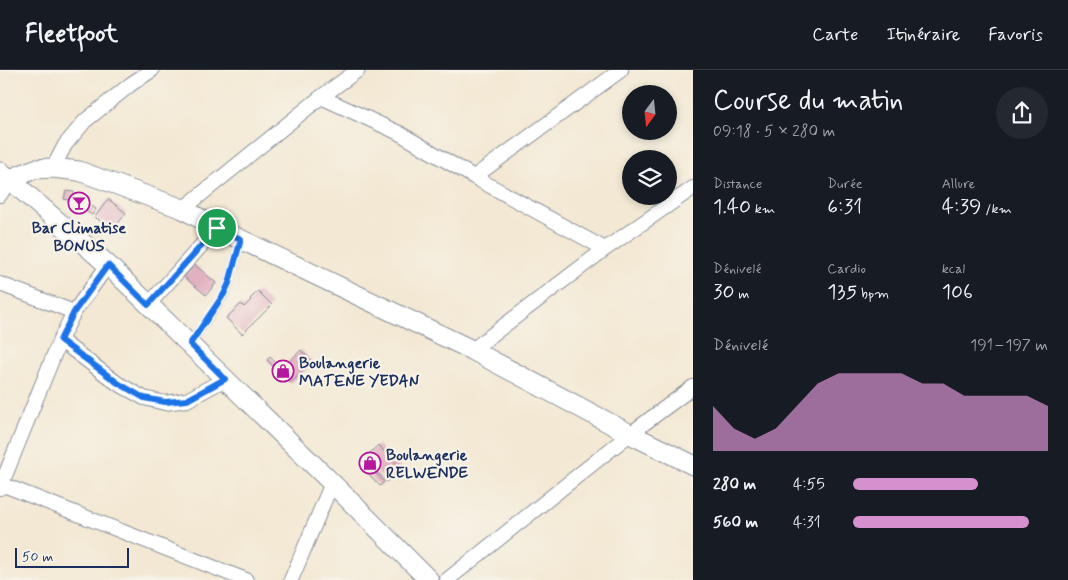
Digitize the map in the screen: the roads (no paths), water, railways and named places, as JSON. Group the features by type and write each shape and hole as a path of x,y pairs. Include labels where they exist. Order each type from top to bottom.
{"street":[{"path":"54,168 66,145 85,121 131,84 152,70"},
{"path":"183,209 321,97 358,70"},
{"path":"474,177 621,70"},
{"path":"321,97 399,133 474,177 605,249"},
{"path":"429,580 332,482 108,265 3,182 35,169 54,168 79,171 183,209 217,228 472,350 630,434 693,465"},
{"path":"472,350 605,249 693,188"},
{"path":"148,305 217,228"},
{"path":"108,265 74,312 60,340 1,486 246,580"},
{"path":"0,284 74,312"},
{"path":"60,340 118,383 144,398 165,402 187,400 225,379"},
{"path":"447,580 630,434 693,387"},
{"path":"291,580 332,482"}],"lane":[{"path":"190,344 224,294 229,283 241,239"}],"place":[{"name":"Bar Climatise BONUS","path":"79,203"},
{"name":"Boulangerie MATENE YEDAN","path":"283,371"},
{"name":"Boulangerie RELWENDE","path":"370,463"}]}
